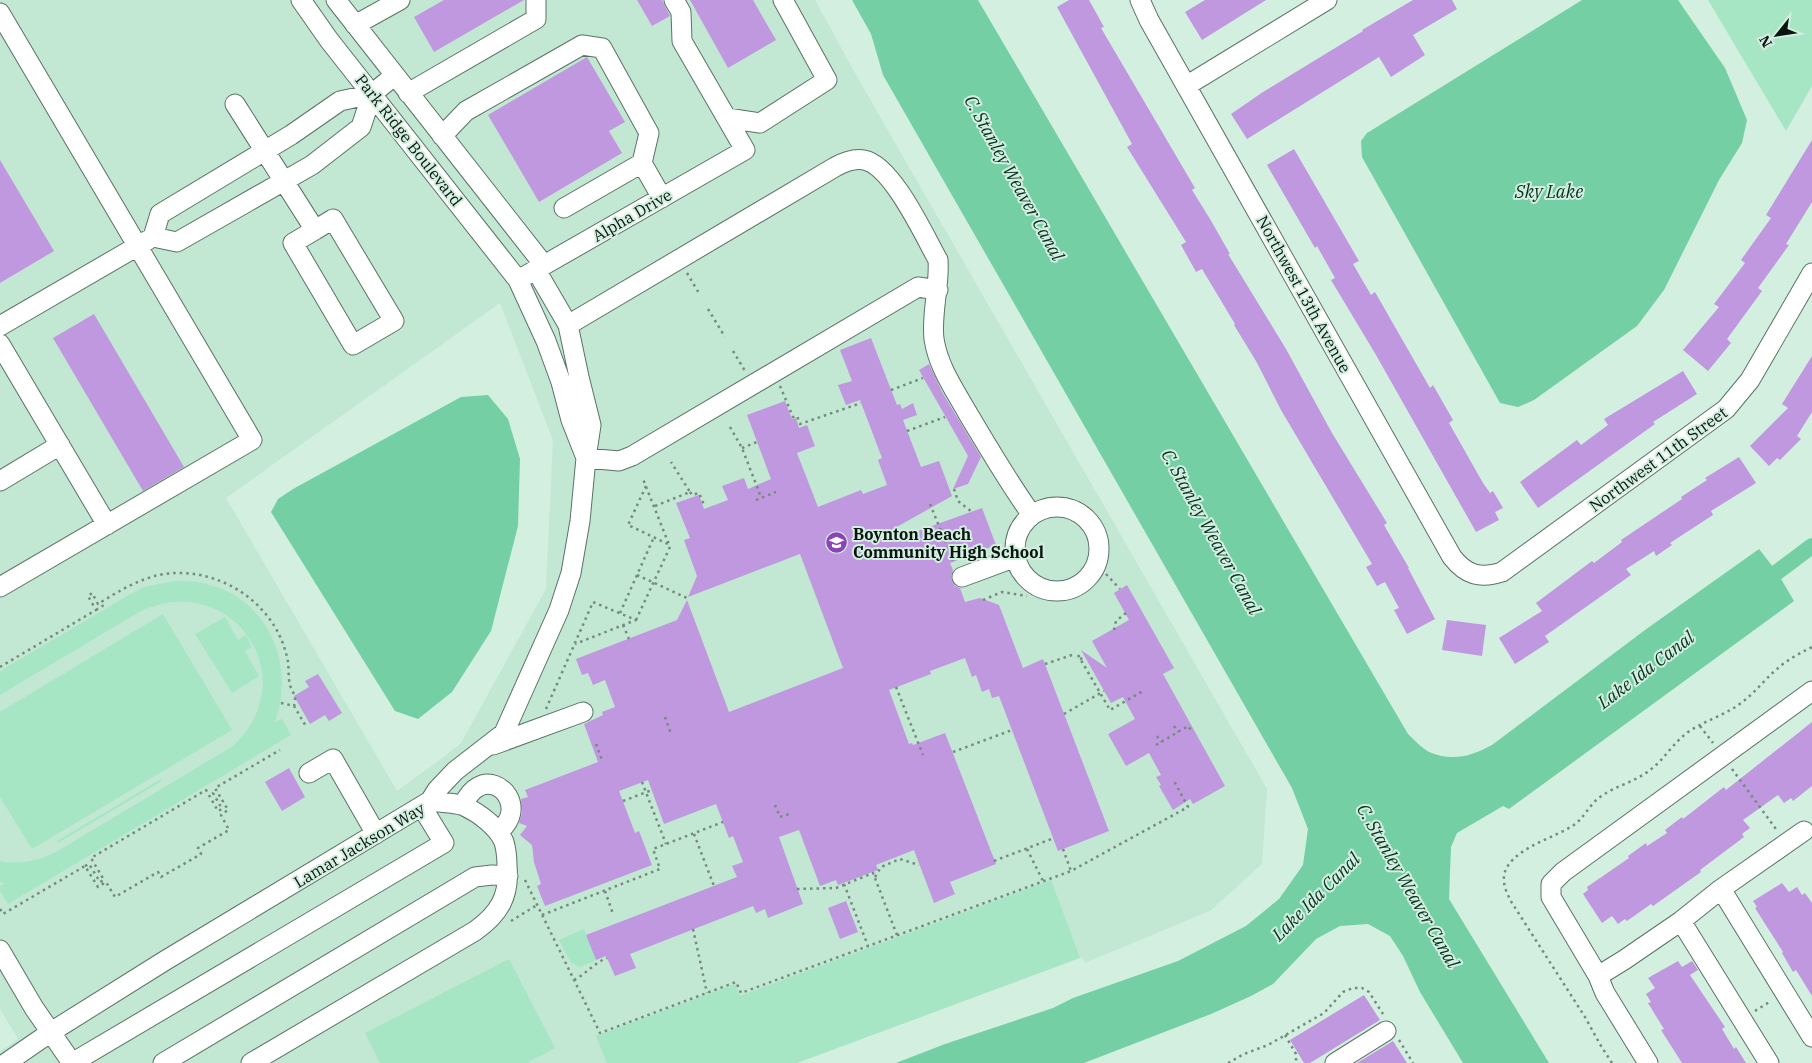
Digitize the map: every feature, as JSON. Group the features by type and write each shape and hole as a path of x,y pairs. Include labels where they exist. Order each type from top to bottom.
{"street":[{"name":"Park Ridge Boulevard","path":"301,0 329,40 518,280 546,340 561,382 570,420 586,458"},
{"name":"Park Ridge Boulevard","path":"336,0 442,136 540,267 568,325 591,425 580,521 571,573 559,610 504,732 487,747"},
{"path":"355,26 400,0"},
{"path":"408,93 536,19 536,0"},
{"path":"674,0 681,12 682,41 727,118 760,123 828,80 783,0"},
{"name":"Northwest 13th Avenue","path":"1140,0 1186,86 1452,556 1459,566 1479,576"},
{"path":"1186,86 1328,0"},
{"path":"0,13 145,241 252,440 0,588"},
{"path":"442,136 466,111 582,44 602,48 649,133 642,163 662,198"},
{"path":"0,326 145,241 160,214 291,135 340,101 372,94 394,76"},
{"path":"145,241 177,242 312,166 361,127 372,94"},
{"path":"235,104 314,230"},
{"name":"Alpha Drive","path":"518,280 745,150 727,118"},
{"path":"568,325 835,167 853,160 865,160 876,164 886,173 897,188 938,260 938,290 934,338 941,366 999,466 1032,515"},
{"path":"564,208 642,163"},
{"path":"333,219 394,321 354,345 293,243 314,230 333,219"},
{"name":"Northwest 11th Street","path":"1479,576 1502,572 1726,409 1750,380 1812,274"},
{"path":"586,458 619,462 632,456 918,287 938,290"},
{"path":"0,344 107,525"},
{"path":"0,481 60,446"},
{"path":"1049,508 1067,508 1084,517 1095,532 1098,541 1097,560 1089,577 1074,588 1055,591 1038,586 1030,581 1018,566 1016,557 1016,538 1025,522 1032,515 1049,508"},
{"path":"962,577 1016,557"},
{"path":"1648,1063 1605,993 1598,976 1551,897 1551,884 1570,867 1812,690"},
{"path":"0,950 34,1008 72,1063 444,842 426,804 455,771 487,747 583,712"},
{"path":"309,773 333,759 376,834"},
{"path":"251,1063 487,922 501,905 515,874 504,842 498,832 504,827 511,814 512,806 509,798 503,790 495,786 486,785 478,787 463,805"},
{"name":"Lamar Jackson Way","path":"6,1063 51,1032 166,960 426,804 463,805 482,817 498,832"},
{"path":"1598,976 1681,921 1721,889 1809,834"},
{"path":"162,1063 475,877 515,874"},
{"path":"1721,889 1812,1037"},
{"path":"1681,921 1769,1063"},
{"path":"1335,1063 1389,1029"}],"path":[{"path":"684,268 700,295"},
{"path":"708,309 725,337"},
{"path":"733,351 749,378"},
{"path":"891,390 923,378"},
{"path":"778,382 793,417 797,416 800,424 861,402"},
{"path":"907,431 945,417"},
{"path":"730,427 742,448 761,497"},
{"path":"742,448 757,442"},
{"path":"671,462 692,495 699,493 704,505"},
{"path":"575,644 636,620 670,547 643,479"},
{"path":"646,486 628,525 669,544"},
{"path":"954,489 958,501 972,512"},
{"path":"654,506 690,492"},
{"path":"756,500 776,492"},
{"path":"930,504 959,578 962,577"},
{"path":"620,613 654,537"},
{"path":"96,610 88,596 92,593 98,604 140,580 164,574 196,574 236,588 246,594 261,608 279,635 288,658 290,684 296,696 294,706 307,728"},
{"path":"1106,574 1120,589"},
{"path":"636,575 688,598"},
{"path":"983,600 1002,592 1027,596"},
{"path":"0,667 104,605 102,602"},
{"path":"544,713 593,602 636,620"},
{"path":"1114,630 1116,621 1126,613"},
{"path":"623,625 629,639"},
{"path":"1045,664 1072,655"},
{"path":"1078,655 1110,710 1142,691"},
{"path":"1080,659 1085,657"},
{"path":"1090,676 1094,674"},
{"path":"896,688 924,755"},
{"path":"1064,714 1104,691"},
{"path":"281,703 294,706"},
{"path":"665,717 671,734"},
{"path":"1174,726 1178,732"},
{"path":"1156,745 1188,726 1192,732"},
{"path":"1700,726 1717,749"},
{"path":"953,752 1012,730"},
{"path":"1157,736 1161,742"},
{"path":"1172,736 1175,741"},
{"path":"596,744 602,760"},
{"path":"85,866 98,887 106,882 115,898 158,872 161,877 201,854 198,848 229,830 221,815 228,810 215,788 280,750"},
{"path":"1728,763 1777,831"},
{"path":"515,874 542,915 582,1000 600,1033 736,982 741,994 1071,871 1188,807 1172,779"},
{"path":"642,782 666,844"},
{"path":"0,909 3,914 88,864 100,882 104,880 91,858 206,790 218,811 222,809 213,793 217,791"},
{"path":"623,801 652,790"},
{"path":"775,805 780,817 789,814"},
{"path":"542,915 660,869 652,850 723,822"},
{"path":"693,833 714,886"},
{"path":"994,861 1054,838"},
{"path":"1027,848 1043,881"},
{"path":"1062,849 1071,871"},
{"path":"875,877 881,867 900,859 919,865"},
{"path":"797,890 836,888 873,873 897,935"},
{"path":"620,878 623,883"},
{"path":"844,884 868,946"},
{"path":"605,891 613,914"},
{"path":"503,925 537,906"},
{"path":"693,930 707,993"},
{"path":"574,980 598,962 607,958"},
{"path":"1228,1063 1244,1054 1268,1045 1324,1013 1343,992 1353,988 1362,988 1369,992 1389,1029 1413,1063"},
{"path":"1750,1014 1777,998"},
{"path":"1285,1035 1296,1054 1296,1063"}],"shaded area":[{"name":"Boynton Beach Community High School","path":"0,0 815,0 860,82 1267,789 1262,864 1210,911 1085,963 1082,957 797,1063 0,1063 0,1051 18,1039 0,1009","holes":["500,303 553,440 546,589 461,743 397,791 226,498"]},
{"path":"1708,0 1812,0 1812,86 1786,131"},
{"path":"175,581 202,583 228,592 246,603 261,619 272,637 279,657 282,678 281,700 275,722 282,719 291,735 8,904 0,891 0,886 5,883 0,882 0,861 15,863 29,861 56,852 233,746 254,718 262,689 260,661 248,636 228,617 202,605 172,602 139,612 0,695 0,671 144,587"},
{"path":"163,614 232,730 32,849 0,797 0,712"},
{"path":"225,617 238,640 246,635 252,647 245,651 259,676 232,693 195,634"},
{"path":"161,779 162,781 58,843 57,841"},
{"path":"1051,880 1080,958 797,1063 607,1063 596,1036 735,984 740,996"},
{"path":"584,929 596,960 580,967 571,963 559,940"},
{"path":"509,959 555,1048 527,1063 380,1063 365,1033"}],"water":[{"name":"C. Stanley Weaver Canal","path":"852,0 978,0 1408,734 1429,752 1446,757 1454,757 1469,755 1492,745 1645,630 1759,549 1777,572 1794,601 1509,809 1503,806 1457,833 1451,847 1449,899 1549,1063 1463,1063 1420,992 1403,956 1390,936 1368,924 1340,926 1316,939 1273,984 1251,996 1211,1014 1084,1063 896,1063 945,1044 1053,1008 1073,998 1178,961 1246,926 1279,899 1303,865 1308,829 1292,788 883,75 871,34"},
{"name":"Sky Lake","path":"1582,0 1678,0 1725,68 1747,120 1742,143 1719,180 1664,290 1637,326 1534,400 1518,407 1500,403 1362,157 1361,141 1367,133"},
{"path":"488,395 508,419 520,459 518,526 491,631 452,692 418,719 395,711 271,512 278,499 293,489 461,397"}],"building":[{"path":"444,0 524,0 434,52 414,17"},
{"path":"637,0 662,0 670,16 652,26"},
{"path":"690,0 753,0 776,40 728,68"},
{"path":"1069,0 1089,0 1104,27 1101,28 1195,188 1192,190 1230,254 1228,254 1286,349 1332,433 1387,523 1384,525 1435,619 1407,634 1394,610 1399,608 1385,582 1377,586 1366,567 1372,564 1281,410 1256,361 1202,269 1196,272 1181,245 1186,242 1127,147 1132,144 1057,7"},
{"path":"1205,0 1266,0 1202,40 1185,12"},
{"path":"1413,0 1452,0 1457,9 1413,35 1425,55 1391,77 1379,57 1247,139 1231,114 1263,92"},
{"path":"587,57 625,122 609,131 622,153 539,202 488,115"},
{"path":"1812,140 1812,202 1786,244 1789,245 1758,288 1762,291 1727,339 1731,343 1708,371 1683,350 1719,307 1714,304 1745,263 1741,260 1771,218 1766,215"},
{"path":"1294,149 1359,261 1353,264 1371,295 1375,292 1430,388 1433,385 1453,420 1449,423 1483,483 1490,493 1493,491 1503,508 1495,512 1499,520 1476,532 1376,355 1331,280 1335,278 1317,246 1315,248 1267,165"},
{"path":"0,160 54,251 0,283"},
{"path":"94,314 184,467 143,491 53,338"},
{"path":"871,338 897,405 900,404 902,409 913,403 917,415 903,420 921,467 939,461 952,496 886,533 890,541 982,508 996,545 950,563 953,570 952,581 955,586 960,588 965,602 980,598 999,605 1023,668 1043,659 1109,831 1058,851 999,696 992,698 989,689 982,692 976,675 972,677 965,658 930,671 931,674 889,690 909,744 912,743 913,745 945,733 996,864 950,882 955,894 934,903 914,850 876,865 878,870 838,885 836,880 820,886 799,830 779,837 803,904 768,918 765,909 756,913 753,906 630,954 636,968 615,976 606,956 596,960 586,935 737,877 732,866 743,862 733,836 729,838 716,804 664,824 648,780 619,791 635,833 639,831 652,865 545,906 537,886 541,884 534,862 532,845 520,835 527,826 519,823 522,813 521,799 528,797 525,790 598,762 584,724 603,715 602,712 615,707 605,680 593,685 588,673 582,675 576,659 677,620 687,600 729,712 843,668 800,554 688,597 697,576 684,540 690,538 676,503 699,495 704,509 728,500 722,486 744,478 748,489 771,479 747,415 785,401 792,419 796,418 799,428 807,425 815,446 797,453 818,507 861,490 863,494 887,485 878,460 882,458 860,400 846,405 838,385 852,381 840,350"},
{"path":"1812,356 1812,412 1797,436 1801,439 1780,460 1777,458 1769,466 1750,446 1788,408 1782,404"},
{"path":"929,364 942,392 981,457 968,484 953,489 968,456 919,370"},
{"path":"1683,371 1697,394 1653,422 1655,424 1538,508 1520,482 1577,440 1581,445 1608,425 1604,419"},
{"path":"1739,457 1756,483 1711,511 1713,515 1670,543 1672,545 1656,556 1654,551 1626,569 1631,575 1545,636 1549,642 1515,664 1499,638 1542,611 1536,603 1592,561 1594,563 1622,542 1621,540 1682,499 1681,497 1707,480 1705,478"},
{"path":"1127,585 1174,668 1163,674 1225,786 1193,804 1190,799 1173,810 1159,786 1161,785 1156,777 1161,775 1149,753 1126,766 1108,734 1135,719 1123,697 1111,703 1081,650 1107,668 1092,641 1129,620 1114,593"},
{"path":"1447,620 1486,625 1482,656 1442,650"},
{"path":"318,674 342,713 329,721 325,715 310,724 294,696 309,687 305,681"},
{"path":"1812,722 1812,786 1793,801 1791,798 1784,803 1778,795 1743,820 1750,828 1742,834 1744,837 1700,870 1701,872 1653,906 1651,904 1627,921 1625,919 1618,924 1612,916 1602,923 1583,894 1588,890 1587,887 1629,858 1628,856 1646,843 1647,846 1667,833 1665,830 1682,817 1683,819 1724,787 1726,790"},
{"path":"289,768 305,797 282,811 265,782"},
{"path":"1782,883 1789,892 1797,887 1802,895 1805,893 1812,903 1812,996 1796,970 1793,972 1783,952 1755,908 1757,907 1753,901"},
{"path":"846,901 858,932 840,939 828,908"},
{"path":"1678,961 1682,967 1692,961 1698,970 1690,975 1725,1027 1722,1029 1734,1049 1736,1047 1746,1063 1682,1063 1661,1030 1664,1029 1648,1003 1651,1002 1646,994 1655,988 1648,978"},
{"path":"1364,995 1380,1020 1310,1063 1304,1063 1290,1040"},
{"path":"1393,1041 1407,1063 1357,1063"}],"waterway":[{"name":"Lake Ida Canal","path":"1760,585 1812,546"}],"place":[{"name":"Boynton Beach Community High School","path":"837,543"}]}
